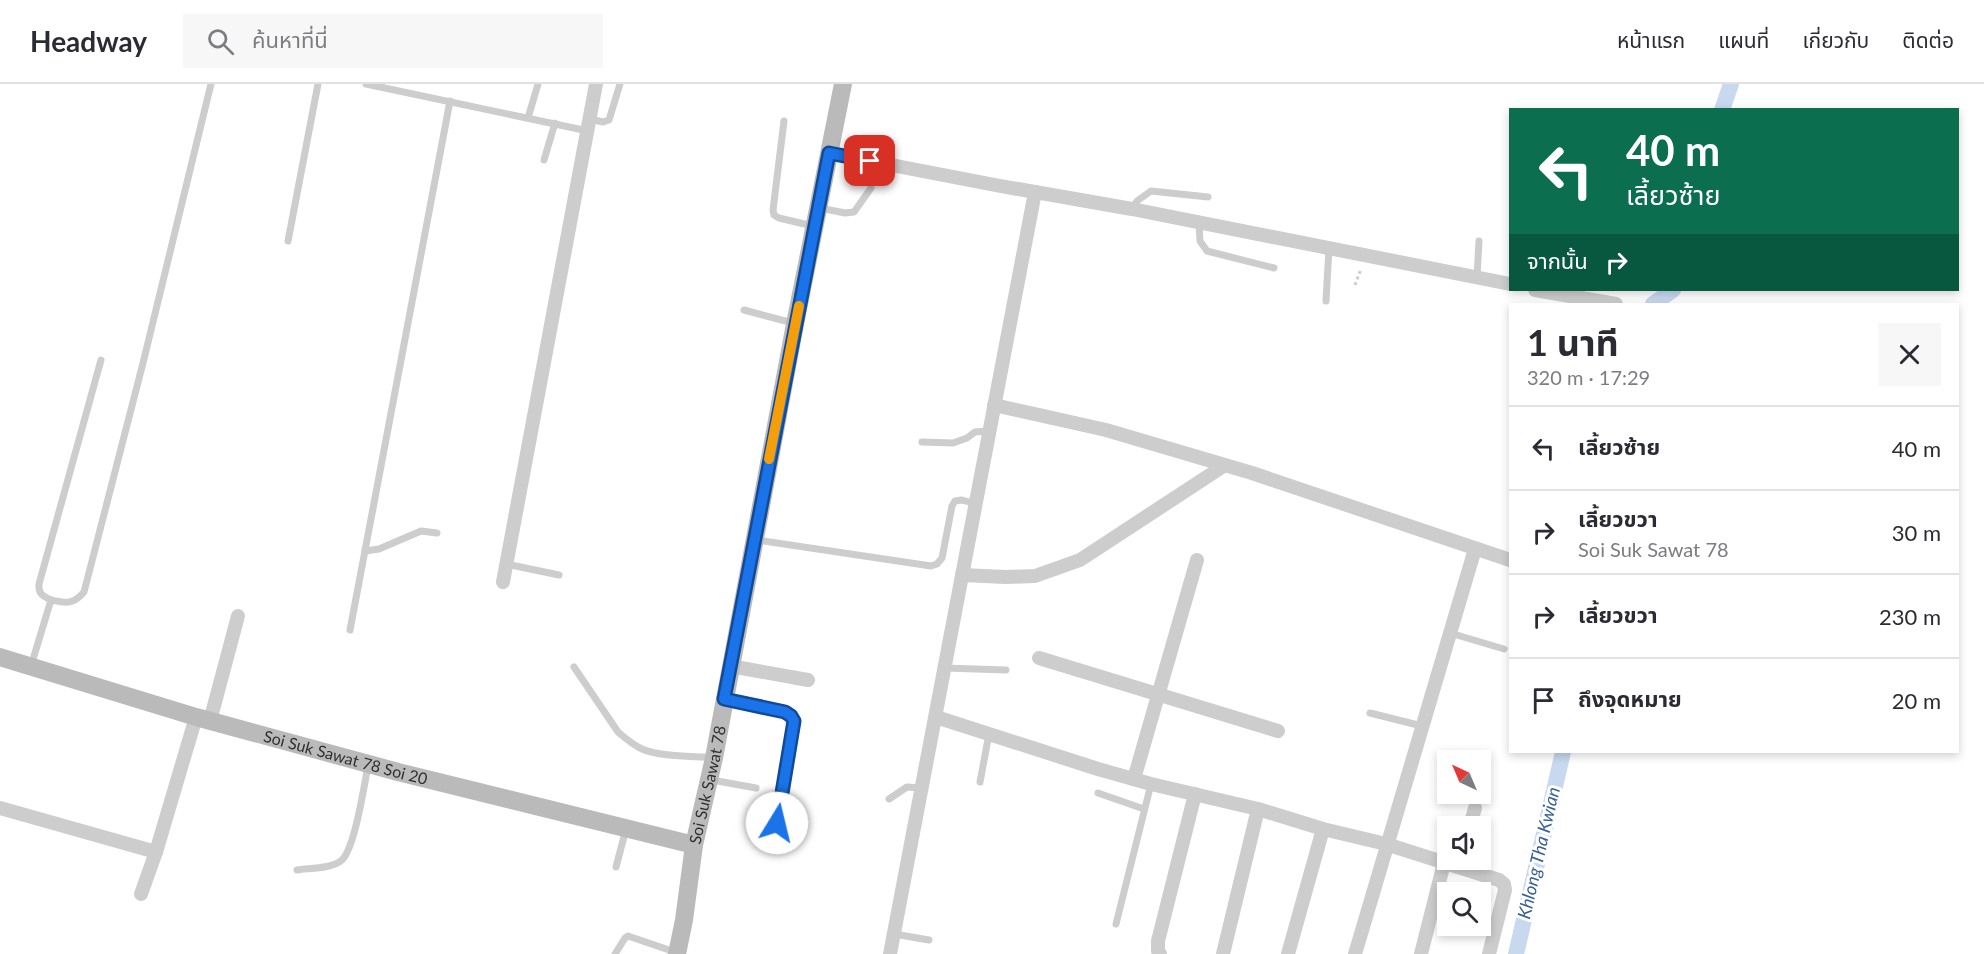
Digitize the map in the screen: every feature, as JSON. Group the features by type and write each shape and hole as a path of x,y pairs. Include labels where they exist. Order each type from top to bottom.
{"street":[{"path":"503,582 596,84"},
{"name":"Soi Suk Sawat 78","path":"677,953 694,845 714,758 795,324 843,84"},
{"path":"829,153 1132,209 1509,284"},
{"path":"890,954 1035,192"},
{"path":"1541,291 1610,303"},
{"path":"994,405 1107,430 1225,465 1330,498 1509,560"},
{"path":"963,575 1035,576 1080,560 1225,465"},
{"path":"1355,954 1475,549"},
{"path":"1134,779 1197,560"},
{"path":"141,894 238,616"},
{"name":"Soi Suk Sawat 78 Soi 20","path":"0,657 203,719 368,764 694,845"},
{"path":"1039,658 1278,731"},
{"path":"730,666 808,680"},
{"path":"724,699 785,712 794,721 777,823"},
{"path":"936,717 1098,770 1258,808 1437,861"},
{"path":"1160,954 1158,941 1195,794"},
{"path":"0,808 156,852"},
{"path":"1223,954 1258,808"},
{"path":"1473,816 1475,808"},
{"path":"1288,954 1323,829"},
{"path":"1421,954 1442,870"},
{"path":"1476,870 1499,880 1505,890 1489,954"}],"lane":[{"path":"101,360 38,590 51,600 71,604 78,600 84,592 211,84"},
{"path":"288,241 318,84"},
{"path":"366,84 555,123 589,125 609,120 620,84"},
{"path":"528,118 538,84"},
{"path":"350,630 450,101"},
{"path":"784,121 774,215 814,226"},
{"path":"544,160 555,123"},
{"path":"818,207 845,213 854,212 871,188"},
{"path":"1132,209 1137,201 1151,191 1208,197"},
{"path":"1199,222 1200,241 1207,251 1274,268"},
{"path":"1477,278 1479,241"},
{"path":"1326,301 1329,248"},
{"path":"744,310 795,324"},
{"path":"922,442 953,443 975,432 989,431"},
{"path":"754,539 931,566 937,564 942,558 952,506 955,501 962,500 976,504"},
{"path":"365,551 379,549 421,531 436,533"},
{"path":"506,564 559,575"},
{"path":"31,666 51,600"},
{"path":"1450,633 1504,649"},
{"path":"574,667 618,732 626,740 642,749 675,755 714,758"},
{"path":"945,668 1006,670"},
{"path":"1370,713 1422,726"},
{"path":"980,782 989,734"},
{"path":"297,870 332,865 343,860 356,830 368,764"},
{"path":"709,779 756,788"},
{"path":"1116,924 1151,784"},
{"path":"889,799 907,787 922,789"},
{"path":"1098,793 1144,809"},
{"path":"616,867 627,828"},
{"path":"894,934 928,940"},
{"path":"615,954 628,936 677,953"}],"waterway":[{"name":"Khlong Tha Kwian","path":"1723,108 1731,84"},
{"name":"Khlong Tha Kwian","path":"1654,303 1672,291"},
{"name":"Khlong Tha Kwian","path":"1516,954 1563,753"}],"slow traffic":[{"path":"769,459 799,306"}],"route":[{"path":"777,823 794,721 785,712 724,699 829,153 870,161"}]}
